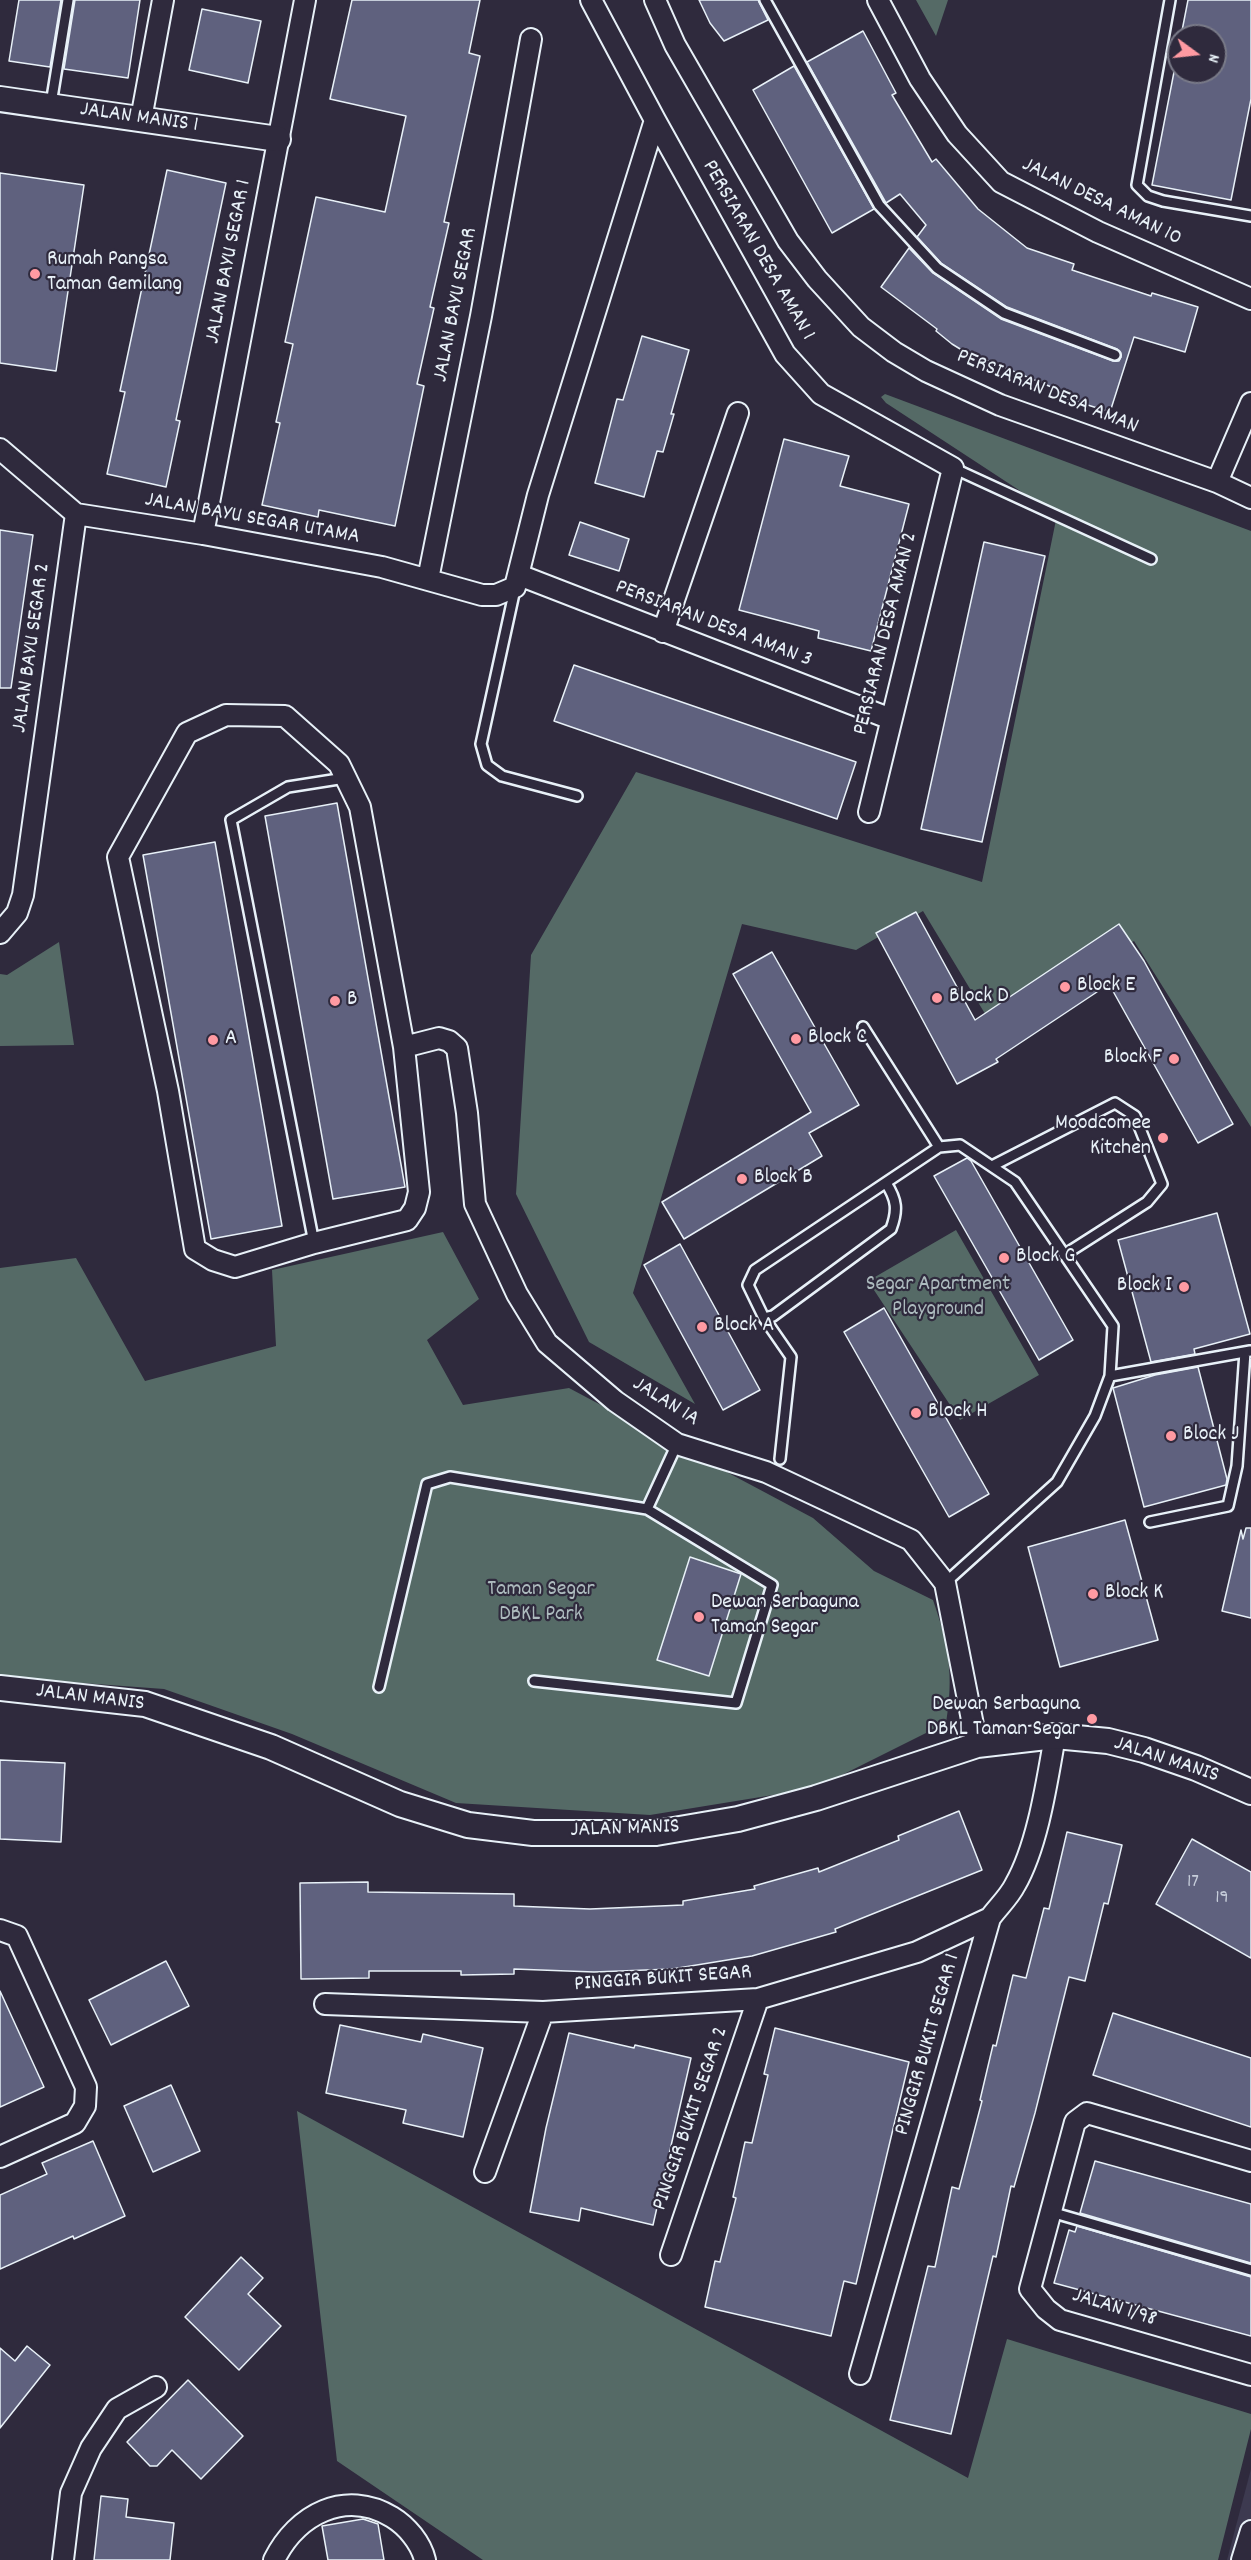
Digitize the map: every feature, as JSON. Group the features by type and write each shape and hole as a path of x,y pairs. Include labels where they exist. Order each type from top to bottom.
{"street":[{"path":"141,119 163,0"},
{"name":"JALAN BAYU SEGAR 1","path":"203,534 305,0"},
{"name":"PERSIARAN DESA AMAN 1","path":"591,0 785,354 820,394 952,468"},
{"name":"PERSIARAN DESA AMAN","path":"655,0 675,45 788,241 817,279 861,327 894,352 926,371 1000,405 1217,482 1251,498"},
{"name":"JALAN DESA AMAN 10","path":"878,0 920,80 951,125 1001,182 1098,232 1251,299"},
{"name":"JALAN BAYU SEGAR","path":"428,579 481,316 531,39"},
{"name":"JALAN MANIS 1","path":"0,99 278,139"},
{"path":"517,581 538,495 655,120"},
{"path":"1217,482 1251,403"},
{"path":"663,632 738,413"},
{"path":"0,449 76,514"},
{"name":"PERSIARAN DESA AMAN 2","path":"869,812 952,468"},
{"name":"JALAN BAYU SEGAR UTAMA","path":"76,514 203,534 382,567 482,595 496,595 517,581"},
{"name":"JALAN BAYU SEGAR 2","path":"0,933 17,912 23,895 76,514"},
{"name":"PERSIARAN DESA AMAN 3","path":"517,581 663,632 891,719"},
{"path":"226,715 285,716 339,764 348,778 360,807 404,1047 419,1192 415,1208 406,1220 235,1266 213,1260 195,1249 168,1091 118,857 187,733 226,715"},
{"name":"JALAN 1A","path":"404,1047 439,1038 449,1041 457,1048 467,1113 474,1204 517,1294 547,1343 615,1401 678,1444 766,1472 911,1540 945,1583 977,1745"},
{"name":"JALAN MANIS","path":"0,1688 146,1704 271,1747 400,1804 468,1825 533,1833 656,1833 738,1819 816,1798 977,1745 1056,1736 1108,1741 1144,1750 1251,1792"},
{"name":"PINGGIR BUKIT SEGAR 1","path":"860,2373 990,1918 1015,1885 1031,1845 1056,1736"},
{"name":"PINGGIR BUKIT SEGAR","path":"325,2004 543,2012 758,1999 917,1952 990,1918"},
{"path":"0,1930 17,1936 86,2087 85,2106 75,2123 0,2157"},
{"name":"PINGGIR BUKIT SEGAR 2","path":"671,2255 758,1999"},
{"path":"485,2172 543,2012"},
{"name":"JALAN 1/98","path":"1251,2161 1087,2113 1075,2122 1030,2289 1046,2309 1060,2320 1251,2375"},
{"path":"63,2560 70,2493 91,2448 117,2409 156,2387"},
{"path":"274,2560 281,2547 303,2522 328,2508 352,2505 376,2508 404,2524 423,2552 425,2560"},
{"path":"1242,2560 1251,2531"}],"lane":[{"path":"50,106 68,0"},
{"path":"765,0 879,205 937,268 1004,313 1115,355"},
{"path":"1170,0 1137,185 1148,196 1164,201 1251,216"},
{"path":"952,468 1151,559"},
{"path":"517,581 481,744 487,765 502,776 577,796"},
{"path":"314,1243 231,820 288,787 348,778"},
{"path":"863,1027 939,1147"},
{"path":"992,1166 1115,1103 1135,1116 1162,1184 1147,1202 1064,1255"},
{"path":"780,1459 790,1357 765,1318 748,1285 755,1270 939,1147 960,1145 1014,1182 1113,1326 1110,1376 1095,1416 1057,1482 945,1583"},
{"path":"765,1318 773,1316 891,1229 897,1215 896,1199 886,1183"},
{"path":"1110,1376 1248,1352 1237,1466 1228,1506 1149,1522"},
{"path":"647,1509 678,1444"},
{"path":"379,1687 427,1484 450,1477 647,1509 772,1585 736,1703 534,1682"},
{"path":"1051,2212 1251,2270"}],"shaded area":[{"path":"1251,2469 1251,2560 1227,2560"}],"green space":[{"path":"916,0 948,0 936,36"},
{"path":"885,394 1251,531 1251,1127 1134,941 990,1022 923,911 856,950 742,924 633,1293 695,1404 589,1342 516,1194 531,955 636,772 982,882 1057,515 886,403 881,397"},
{"path":"59,942 74,1045 0,1046 0,974 7,975"},
{"name":"Segar Apartment Playground","path":"956,1230 1039,1375 960,1420 868,1281"},
{"name":"Taman Segar DBKL Park","path":"443,1232 479,1299 427,1340 463,1405 569,1388 813,1518 874,1571 933,1600 943,1632 950,1675 946,1723 816,1788 650,1815 456,1803 292,1734 164,1689 0,1677 0,1268 76,1258 145,1381 276,1346 272,1270"},
{"path":"297,2111 968,2478 1007,2339 1251,2414 1251,2429 1218,2560 483,2560 337,2461"}],"building":[{"path":"19,0 61,0 50,67 9,61"},
{"path":"75,0 140,0 128,78 64,69"},
{"path":"352,0 480,0 469,53 480,56 444,222 449,223 430,307 434,308 417,384 424,386 395,526 319,510 318,517 262,505 280,423 276,422 293,344 285,342 316,197 385,212 406,116 330,99"},
{"path":"699,0 758,0 768,20 724,41 710,23"},
{"path":"1188,0 1251,0 1251,99 1231,200 1152,185 1172,84 1227,84 1227,24 1183,24"},
{"path":"202,9 261,21 248,83 189,70"},
{"path":"863,31 896,93 892,95 932,162 936,159 978,209 1027,248 1074,264 1072,270 1151,296 1152,293 1198,307 1185,352 1134,337 1110,412 1059,396 1061,391 979,357 978,360 952,344 936,331 937,329 881,287 909,248 933,273 1001,319 1113,361 1119,361 1121,357 1117,349 1007,307 941,263 917,237 926,225 900,194 886,203 807,62"},
{"path":"794,66 874,209 832,233 753,90"},
{"path":"167,170 226,183 176,420 180,421 166,487 107,474 125,392 120,391"},
{"name":"Rumah Pangsa Taman Gemilang","path":"0,173 84,185 56,371 0,363"},
{"path":"642,336 689,350 663,452 657,451 644,497 595,483 617,399 623,400"},
{"path":"784,439 849,456 840,486 909,504 871,651 818,638 819,631 739,610"},
{"path":"580,522 629,539 619,571 569,555"},
{"path":"0,530 33,535 11,688 0,688"},
{"path":"984,542 1045,556 982,842 921,829"},
{"path":"574,665 856,762 837,819 554,721"},
{"name":"B","path":"337,803 405,1187 333,1199 265,816"},
{"name":"A","path":"215,842 282,1226 211,1239 143,855"},
{"path":"916,912 975,1020 1119,924 1144,961 1233,1124 1198,1143 1109,984 996,1059 998,1062 957,1084 876,933"},
{"path":"772,952 859,1105 809,1133 822,1156 684,1239 662,1202 811,1112 733,974"},
{"name":"Block G","path":"967,1158 971,1161 1073,1340 1039,1360 934,1176"},
{"name":"Block I","path":"1217,1213 1250,1334 1194,1349 1195,1354 1151,1362 1118,1240"},
{"name":"Block A","path":"680,1244 760,1390 723,1410 644,1265"},
{"name":"Block H","path":"884,1308 989,1494 949,1517 844,1332"},
{"name":"Block J","path":"1198,1367 1227,1479 1226,1485 1144,1507 1113,1388 1155,1375"},
{"name":"Block K","path":"1125,1520 1158,1640 1060,1667 1028,1547"},
{"path":"1246,1528 1251,1528 1251,1618 1222,1611 1241,1530 1243,1539"},
{"name":"Dewan Serbaguna Taman Segar","path":"690,1557 741,1574 709,1676 657,1660"},
{"path":"0,1760 65,1763 61,1842 0,1839"},
{"path":"959,1811 982,1870 835,1929 836,1932 752,1956 672,1969 594,1972 514,1969 514,1974 461,1975 461,1971 369,1971 369,1978 301,1979 300,1883 368,1882 368,1892 514,1894 514,1906 590,1909 683,1905 683,1901 755,1889 754,1886 818,1868 819,1872 899,1840 898,1836"},
{"path":"1067,1832 1122,1845 1108,1904 1104,1903 1085,1981 1069,1977 1035,2113 1014,2187 1011,2186 996,2257 993,2256 951,2434 890,2420 928,2266 935,2267 952,2187 959,2189 982,2101 980,2100 993,2045 996,2046 1013,1975 1026,1978 1044,1908 1049,1909"},
{"path":"1192,1839 1251,1872 1251,1958 1156,1904"},
{"path":"166,1961 189,2006 111,2045 89,2000"},
{"path":"0,1991 44,2087 0,2107"},
{"path":"1113,2013 1251,2058 1251,2127 1093,2075"},
{"path":"340,2025 421,2042 423,2034 483,2048 463,2137 403,2123 406,2110 326,2093"},
{"path":"775,2028 909,2062 856,2284 844,2281 831,2336 705,2307 715,2261 720,2262 736,2198 733,2197 745,2142 752,2143 768,2075 764,2074"},
{"path":"569,2033 691,2058 653,2225 581,2208 579,2221 530,2212 546,2128"},
{"path":"171,2085 200,2151 153,2172 124,2106"},
{"path":"93,2141 125,2216 74,2239 73,2236 0,2269 0,2195 47,2174 42,2163"},
{"path":"1095,2161 1251,2204 1251,2263 1080,2213"},
{"path":"1077,2226 1251,2277 1251,2336 1054,2283 1069,2230 1075,2232"},
{"path":"241,2257 263,2278 248,2294 281,2326 239,2370 185,2317"},
{"path":"27,2346 50,2365 0,2428 0,2348 15,2361"},
{"path":"188,2380 243,2436 201,2479 172,2450 157,2466 150,2466 127,2442"},
{"path":"101,2496 128,2499 126,2517 174,2523 170,2560 94,2560"},
{"path":"363,2519 378,2524 384,2560 328,2560 322,2526"}],"place":[{"name":"Rumah Pangsa Taman Gemilang","path":"35,274"},
{"name":"Block E","path":"1065,987"},
{"name":"Block D","path":"937,998"},
{"name":"B","path":"335,1001"},
{"name":"Block C","path":"796,1039"},
{"name":"A","path":"213,1040"},
{"name":"Block F","path":"1174,1059"},
{"name":"Moodcomee Kitchen","path":"1163,1138"},
{"name":"Block B","path":"742,1179"},
{"name":"Block G","path":"1004,1258"},
{"name":"Block I","path":"1184,1287"},
{"name":"Block A","path":"702,1327"},
{"name":"Block H","path":"916,1413"},
{"name":"Block J","path":"1171,1436"},
{"name":"Block K","path":"1093,1594"},
{"name":"Dewan Serbaguna Taman Segar","path":"699,1617"},
{"name":"Dewan Serbaguna DBKL Taman Segar","path":"1092,1719"}]}
